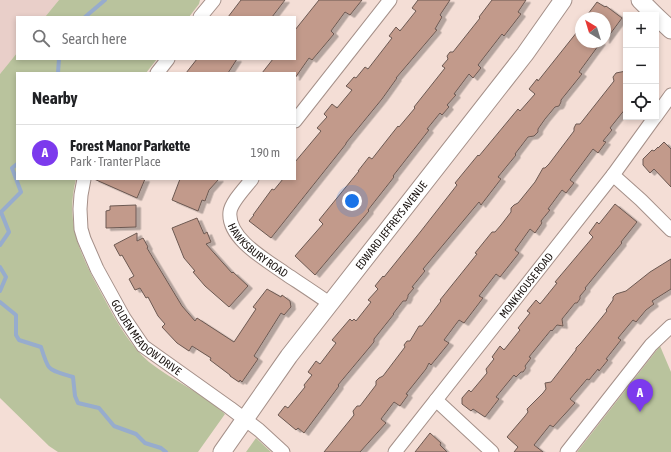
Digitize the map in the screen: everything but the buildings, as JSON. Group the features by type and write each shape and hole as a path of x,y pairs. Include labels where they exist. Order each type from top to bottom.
{"street":[{"path":"201,16 214,0"},
{"path":"296,120 390,0"},
{"name":"EDWARD JEFFREYS AVENUE","path":"222,452 285,361 525,54 563,0"},
{"path":"640,0 653,12"},
{"path":"659,18 671,30"},
{"path":"158,72 167,60"},
{"name":"MONKHOUSE ROAD","path":"659,113 671,95"},
{"name":"MONKHOUSE ROAD","path":"394,452 613,175 654,120"},
{"path":"613,175 642,200 671,230"},
{"name":"GOLDEN MEADOW DRIVE","path":"84,180 80,209 84,239 97,269 124,318 143,346 245,419 283,452"},
{"name":"HAWKSBURY ROAD","path":"251,180 233,204 230,212 231,220 238,234 253,250 330,303"},
{"path":"567,452 651,345 671,326"},
{"path":"436,400 492,452"}],"shaded area":[{"path":"0,0 59,0 46,16 16,16 16,54 0,74"}],"green space":[{"path":"59,0 200,0 199,4 190,16 46,16"},
{"path":"16,54 16,60 156,60 147,72 16,72 16,180 76,180 72,212 78,242 83,257 119,325 130,341 149,362 198,393 225,414 198,452 58,452 49,446 0,398 0,74"},
{"path":"660,346 671,372 671,452 577,452"},
{"path":"256,438 271,452 246,452"}],"waterway":[{"path":"86,16 105,0"},
{"path":"58,72 59,60"},
{"path":"16,165 12,168 16,179"},
{"path":"0,245 9,232 1,212 21,192 16,180"},
{"path":"0,267 6,277 0,291"},
{"path":"0,302 16,315 16,335 19,340 41,347 46,362 51,369 73,377 75,396 78,403 99,408 114,426 136,434 145,443 161,448 166,452"}],"place":[{"name":"Forest Manor Parkette","path":"640,412"}]}
